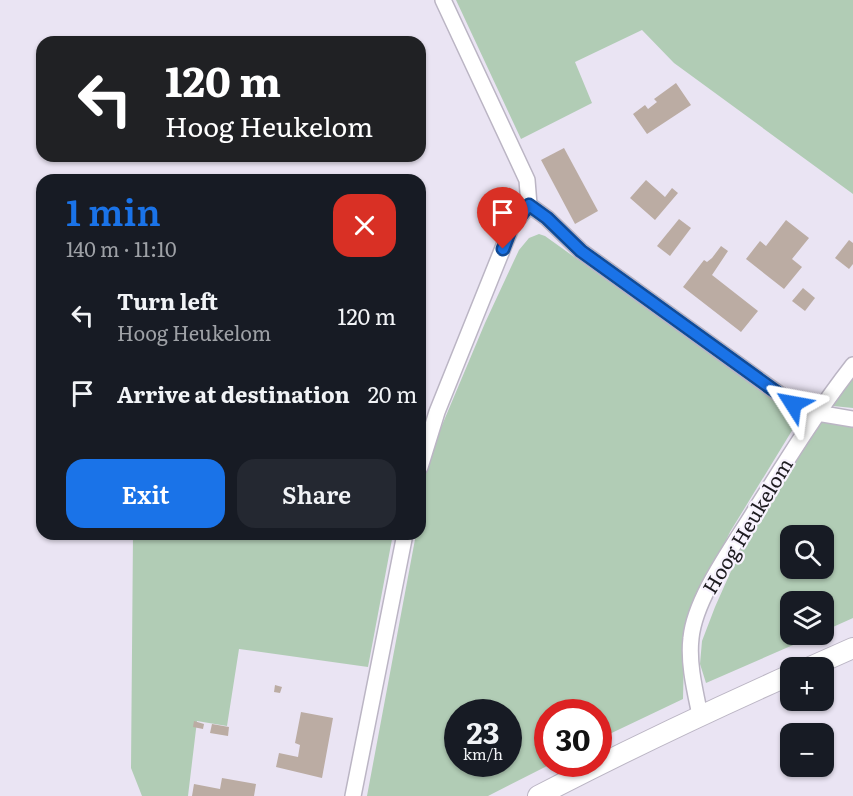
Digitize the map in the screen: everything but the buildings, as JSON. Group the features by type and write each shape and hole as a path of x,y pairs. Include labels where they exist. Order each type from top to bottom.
{"street":[{"path":"426,446 436,411 511,228 529,205 527,180 444,0"},
{"path":"529,205 547,218 581,251 762,384 793,404 817,413 853,419"},
{"name":"Hoog Heukelom","path":"700,715 691,658 691,638 698,610 723,562 817,413 853,365"},
{"path":"353,796 404,540"},
{"path":"833,657 853,648"},
{"path":"538,796 608,759 780,679"}],"green space":[{"path":"456,0 853,0 853,194 674,63 642,30 575,62 592,103 521,139"},
{"path":"539,234 545,236 796,416 796,424 730,532 707,581 684,654 683,699 612,733 612,699 534,699 534,773 488,796 367,796 415,540 426,540 426,473 432,449 485,323 519,250 529,238"},
{"path":"853,377 853,408 833,406"},
{"path":"820,420 853,423 853,618 834,627 834,591 780,591 780,645 793,645 706,683 700,664 702,641 747,535"},
{"path":"133,540 392,540 368,667 239,649 227,726 197,721 188,796 142,796 131,768"}],"route":[{"path":"503,249 511,228 529,205 547,218 581,251 762,384 793,404"}]}
